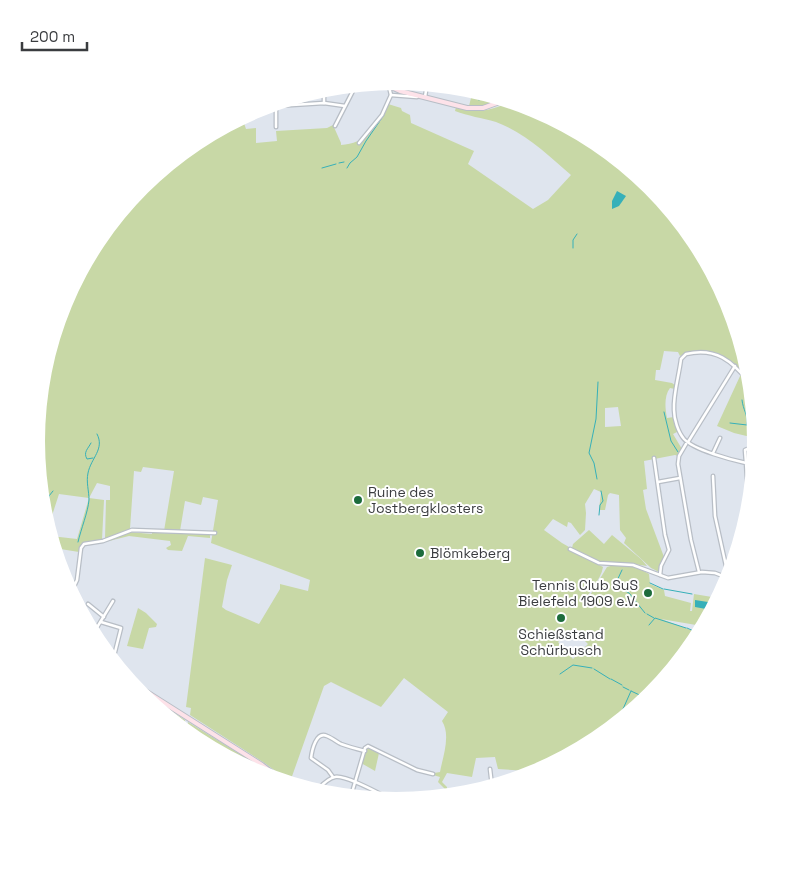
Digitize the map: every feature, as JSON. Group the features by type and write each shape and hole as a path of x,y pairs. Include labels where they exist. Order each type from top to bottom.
{"main road":[{"path":"402,90 467,108 476,109 494,104"},
{"path":"160,701 262,765"}],"street":[{"path":"359,143 382,115 391,95 390,90"},
{"path":"425,97 426,92"},
{"path":"335,126 352,93"},
{"path":"391,95 419,96"},
{"path":"324,98 324,104"},
{"path":"297,105 346,106"},
{"path":"276,112 276,127"},
{"path":"740,371 723,357 710,353 696,352 684,355 681,359 674,410 681,434 687,443 728,460 746,463 745,450 747,449"},
{"path":"699,572 691,540 678,462 680,454 735,366"},
{"path":"713,453 720,438"},
{"path":"654,458 665,538 669,550 661,566 660,575"},
{"path":"713,476 715,516 725,562"},
{"path":"658,482 680,478"},
{"path":"75,583 82,545 103,541 132,530 215,533"},
{"path":"570,548 599,563 633,565 671,578 699,572 720,575"},
{"path":"98,626 113,601"},
{"path":"88,604 104,617"},
{"path":"101,622 121,628 115,651"},
{"path":"333,777 328,770 311,758 316,741 320,736 324,735 341,744 365,751"},
{"path":"353,789 366,747 409,766 433,774"},
{"path":"490,768 491,779"},
{"path":"324,784 333,777 338,777 355,782 374,791"}],"green space":[{"path":"471,98 490,103 485,105 469,106"},
{"path":"388,104 401,108 402,111 410,115 411,123 474,151 468,164 533,209 548,200 571,175 536,145 517,132 496,122 455,111 456,107 478,111 500,106 551,126 572,137 610,163 644,193 674,227 688,246 711,286 728,328 739,367 728,359 716,355 687,353 680,356 678,352 664,351 660,370 656,370 655,380 672,383 676,386 675,389 670,388 668,391 666,410 667,418 674,417 679,431 673,434 682,449 678,456 644,461 647,489 643,490 646,509 664,557 660,564 659,572 651,568 624,543 626,538 620,530 619,495 610,493 605,510 599,510 601,492 594,489 585,504 585,530 580,535 571,523 568,522 567,527 553,519 544,530 569,547 568,549 603,567 583,607 607,567 618,565 634,567 649,574 650,584 664,590 665,596 691,603 690,611 692,611 694,594 711,597 695,625 661,619 692,630 688,636 644,689 591,733 551,756 516,770 498,769 495,757 476,758 472,777 447,773 442,782 447,788 445,789 438,782 440,777 433,775 440,772 446,739 445,727 442,721 448,712 404,678 381,707 331,682 324,686 292,776 273,769 190,715 191,708 186,707 205,558 232,565 222,607 259,624 280,589 280,584 308,591 310,580 211,543 218,500 203,497 201,505 185,501 180,531 164,531 174,471 143,467 141,472 134,471 130,529 105,539 106,500 110,500 110,486 97,483 89,498 59,494 53,513 46,464 46,418 52,373 64,328 81,286 92,265 132,210 182,163 201,149 244,124 246,129 256,128 256,143 277,141 276,131 327,128 333,125 341,145 350,144 371,132 381,119","holes":["618,407 621,426 605,427 605,408","573,629 588,644 573,659 558,642"]},
{"path":"740,375 744,395 747,436 717,426"},
{"path":"89,498 104,500 102,540 82,543 79,552 63,549 59,537 77,539"},
{"path":"589,530 604,544 612,535 647,566 599,562 572,548 573,544"},
{"path":"128,532 210,534 210,538 188,536 182,551 168,550 166,548 171,545 170,541 129,536 97,544"},
{"path":"138,608 157,624 156,627 149,628 143,649 127,646"},
{"path":"188,722 248,759 220,745"},
{"path":"367,749 379,753 375,771 361,763"}],"water":[{"path":"617,191 626,196 619,206 612,209 612,201"},
{"path":"695,600 708,602 704,609 695,607"}],"waterway":[{"path":"347,168 357,157 384,115"},
{"path":"339,163 344,162"},
{"path":"322,168 336,164"},
{"path":"573,248 573,240 577,234"},
{"path":"597,479 594,463 589,453 596,419 598,382"},
{"path":"742,400 746,414"},
{"path":"664,412 671,441 678,452"},
{"path":"730,423 746,425"},
{"path":"78,542 88,505 88,473 99,444 97,434"},
{"path":"91,443 86,454 87,459 93,458"},
{"path":"50,495 53,491"},
{"path":"599,515 600,505 603,501 601,491"},
{"path":"622,570 615,585 629,593 645,613"},
{"path":"650,583 663,589"},
{"path":"664,589 692,594"},
{"path":"647,614 654,618"},
{"path":"649,625 655,618 686,628"},
{"path":"687,628 692,630"},
{"path":"560,674 573,665 592,668"},
{"path":"594,669 610,679"},
{"path":"611,679 622,685"},
{"path":"623,687 629,690"},
{"path":"631,691 638,694"},
{"path":"623,708 631,691"}],"place":[{"name":"Ruine des Jostbergklosters","path":"358,500"},
{"name":"Blömkeberg","path":"420,553"},
{"name":"Tennis Club SuS Bielefeld 1909 e.V.","path":"648,593"},
{"name":"Schießstand Schürbusch","path":"561,618"}]}
